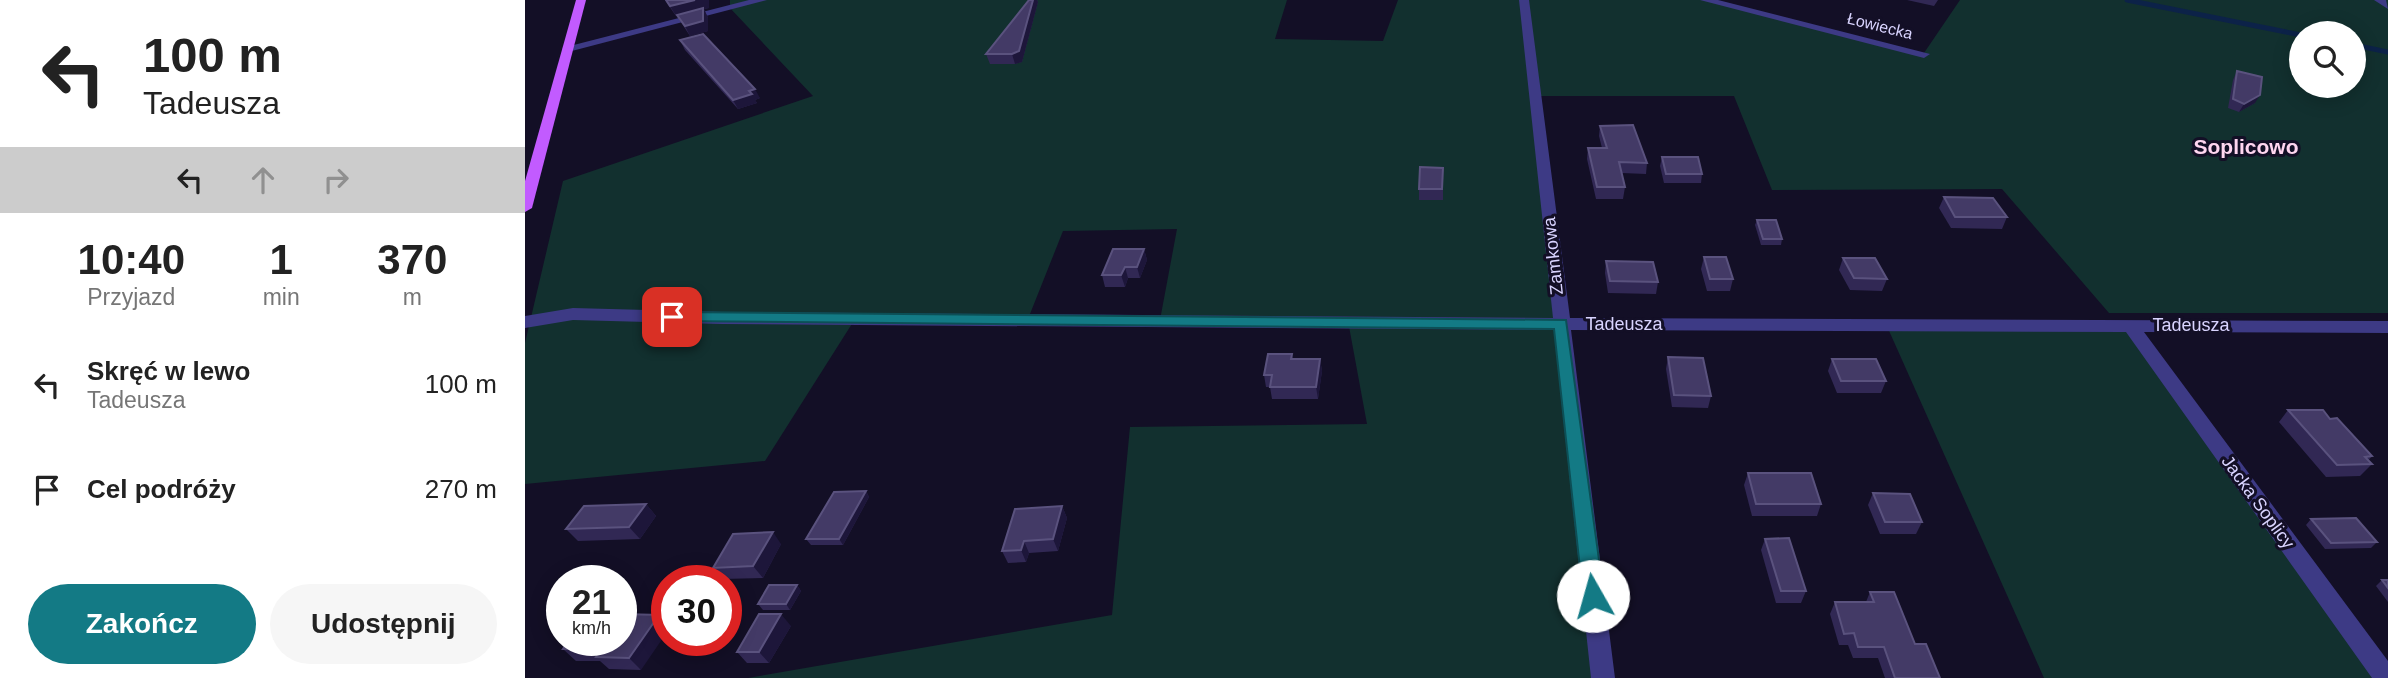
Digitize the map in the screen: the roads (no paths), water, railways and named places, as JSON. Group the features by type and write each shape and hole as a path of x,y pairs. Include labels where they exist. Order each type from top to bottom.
{"main road":[{"path":"525,208 581,0"}],"street":[{"path":"568,48 762,0"},
{"name":"Zamkowa","path":"1524,0 1603,678"},
{"name":"Łowiecka","path":"1706,0 1924,54"},
{"path":"2379,0 2388,6"},
{"name":"Tadeusza","path":"525,321 573,314 722,318 2388,327"},
{"name":"Jacka Soplicy","path":"2130,326 2386,678"}],"waterway":[{"path":"2127,0 2289,33"},
{"path":"2366,47 2388,52"}],"district":[{"name":"Soplicowo","path":"2246,146"}]}
